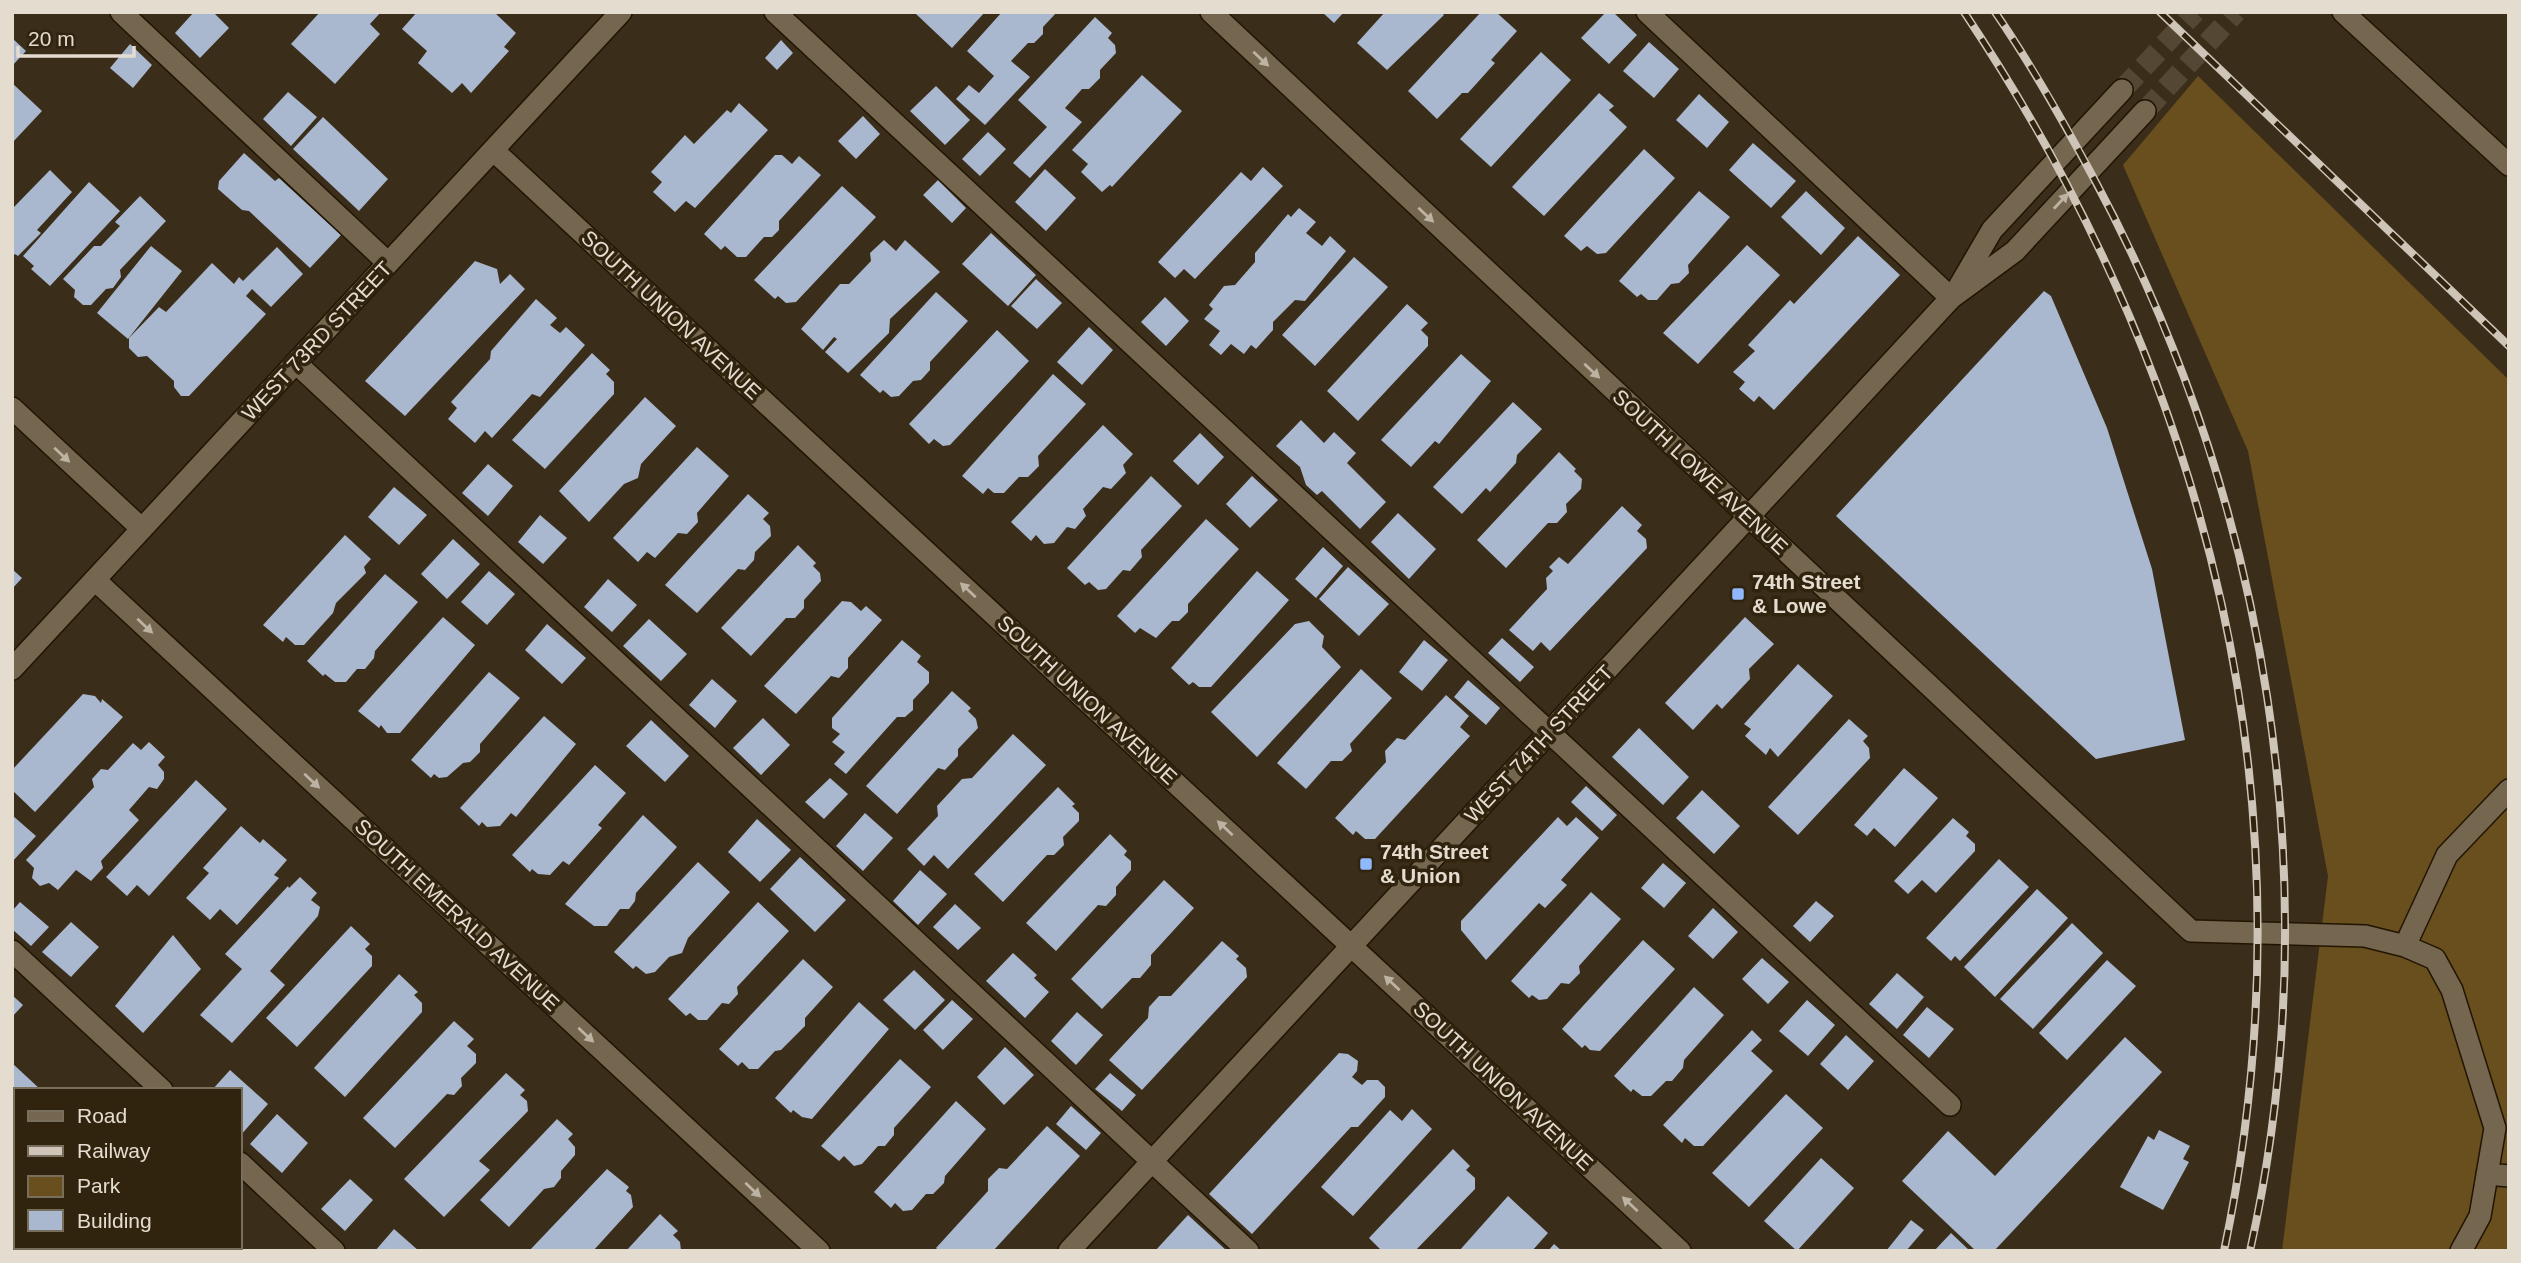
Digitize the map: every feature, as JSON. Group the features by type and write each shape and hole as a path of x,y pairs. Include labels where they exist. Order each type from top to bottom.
{"street":[{"path":"121,12 388,263"},
{"name":"WEST 73RD STREET","path":"12,669 621,12"},
{"path":"775,12 1950,1105"},
{"name":"SOUTH LOWE AVENUE","path":"1211,12 2191,931 2365,936 2405,946"},
{"path":"1647,12 1951,298"},
{"path":"2343,12 2509,165"},
{"name":"WEST 74TH STREET","path":"1951,298 1992,230 2122,90"},
{"name":"WEST 74TH STREET","path":"1069,1251 1951,298 2015,251 2145,111"},
{"name":"SOUTH UNION AVENUE","path":"494,150 1680,1251"},
{"path":"296,363 1248,1251"},
{"path":"12,408 142,529"},
{"name":"SOUTH EMERALD AVENUE","path":"95,580 819,1251"},
{"path":"2461,1251 2480,1216 2495,1128 2452,990 2435,959 2405,946 2447,855 2509,790"},
{"path":"12,951 160,1088"},
{"path":"242,1165 334,1251"},
{"path":"2487,1174 2509,1176"}],"green space":[{"path":"2198,76 2509,380 2509,1251 2282,1251 2328,876 2248,451 2123,165"}],"building":[{"path":"194,12 213,12 229,28 200,58 175,33"},
{"path":"320,12 381,12 370,24 380,34 335,84 291,44"},
{"path":"417,12 494,12 516,33 504,47 509,51 471,93 462,83 452,93 418,63 427,51 402,29"},
{"path":"985,12 952,48 916,14"},
{"path":"1002,12 1057,12 1043,27 1043,34 1034,43 1028,43 1011,61 1030,77 985,125 956,99 969,85 979,93 994,76 967,51"},
{"path":"1322,12 1344,12 1334,23"},
{"path":"1385,12 1441,12 1444,15 1387,70 1357,43"},
{"path":"1481,12 1496,12 1517,31 1491,60 1495,63 1468,93 1462,93 1437,119 1408,91"},
{"path":"1606,12 1613,12 1637,35 1609,64 1581,38"},
{"path":"1095,17 1112,33 1108,38 1115,45 1116,53 1100,70 1100,78 1089,89 1082,89 1065,108 1082,122 1030,178 1013,163 1047,127 1018,100"},
{"path":"12,38 26,51 12,66"},
{"path":"781,40 793,53 777,70 765,58"},
{"path":"1649,42 1679,69 1654,98 1623,71"},
{"path":"130,44 152,65 133,88 110,68"},
{"path":"1541,52 1571,80 1491,167 1460,139"},
{"path":"1142,75 1182,111 1112,187 1110,185 1102,192 1081,172 1088,164 1072,150"},
{"path":"12,83 42,111 12,143"},
{"path":"936,86 970,120 945,145 910,111"},
{"path":"288,92 317,117 291,146 263,119"},
{"path":"1599,93 1614,106 1609,110 1627,127 1544,216 1512,187"},
{"path":"1699,94 1729,122 1707,148 1676,120"},
{"path":"739,103 768,130 695,208 686,201 675,212 653,192 662,182 651,172 685,135 694,144 727,110 731,113"},
{"path":"863,116 880,134 856,159 838,141"},
{"path":"323,117 388,179 359,211 293,149"},
{"path":"988,132 1006,149 980,176 962,159"},
{"path":"1753,143 1796,181 1771,208 1729,170"},
{"path":"1644,149 1675,178 1606,253 1597,254 1587,246 1581,251 1564,236"},
{"path":"244,153 275,181 279,178 341,235 310,268 249,211 242,210 218,189 219,181"},
{"path":"775,155 782,155 792,164 799,156 821,175 779,221 779,230 772,237 764,237 746,257 737,257 725,246 721,250 704,234"},
{"path":"1263,167 1283,186 1195,279 1184,269 1175,278 1158,262 1241,172 1251,181"},
{"path":"1045,169 1076,198 1046,231 1015,202"},
{"path":"50,170 72,192 37,230 41,233 18,256 15,254 12,257 12,206 14,207"},
{"path":"938,180 966,208 952,223 923,195"},
{"path":"89,182 120,211 50,286 31,269 34,266 23,256"},
{"path":"842,186 876,217 796,302 786,303 778,296 775,299 754,280"},
{"path":"1699,191 1730,217 1688,265 1689,273 1679,283 1671,284 1657,300 1648,300 1641,294 1637,297 1619,281"},
{"path":"1806,191 1845,228 1821,255 1781,217"},
{"path":"140,196 166,221 120,270 121,277 113,288 106,289 91,305 83,305 74,297 75,290 63,279 94,246 101,246 120,226 115,222"},
{"path":"1299,208 1316,222 1306,233 1322,246 1330,236 1346,251 1305,301 1295,300 1273,322 1273,330 1256,349 1251,345 1244,354 1231,344 1221,355 1209,345 1220,331 1204,319 1213,309 1209,305 1224,286 1235,285 1255,262 1255,253 1288,214 1291,217"},
{"path":"991,233 1036,275 1008,306 962,264"},
{"path":"1858,236 1900,275 1774,410 1759,396 1754,402 1739,389 1745,382 1733,372 1755,351 1748,345 1790,300 1794,304"},
{"path":"884,240 896,251 905,240 940,272 890,319 889,333 848,373 825,352 837,339 834,337 823,350 801,329 840,284 849,284 871,261 870,253"},
{"path":"1747,245 1780,275 1698,364 1663,333"},
{"path":"151,246 182,271 128,339 97,313"},
{"path":"277,247 303,274 271,307 252,289 246,296 266,314 189,396 181,396 174,387 174,381 147,356 138,357 129,348 129,338 159,307 166,312 212,263 234,284 239,277 243,281"},
{"path":"1354,257 1388,287 1315,366 1282,335"},
{"path":"475,261 497,269 500,284 510,274 525,289 405,416 365,381"},
{"path":"1036,279 1062,303 1037,329 1011,306"},
{"path":"2044,291 2051,296 2107,428 2152,569 2185,740 2096,759 1836,516"},
{"path":"936,292 968,321 930,362 930,370 921,380 913,381 899,396 891,397 883,390 880,393 860,375"},
{"path":"1165,297 1189,321 1166,346 1141,322"},
{"path":"536,299 557,318 550,325 560,333 566,327 585,345 540,397 532,394 492,438 485,431 475,443 448,419 457,408 451,402 490,359 491,351"},
{"path":"1407,304 1428,323 1421,330 1428,337 1428,346 1358,421 1327,391"},
{"path":"1089,327 1113,350 1082,385 1057,362"},
{"path":"997,330 1029,361 950,445 943,446 934,439 929,444 909,424"},
{"path":"592,353 610,370 606,374 614,382 614,394 545,469 512,440"},
{"path":"1461,354 1491,381 1439,444 1435,441 1411,467 1381,440"},
{"path":"1053,374 1086,404 1038,456 1039,466 1028,477 1019,477 1004,493 994,493 988,488 983,494 962,476"},
{"path":"645,397 676,426 641,464 638,478 624,484 589,522 559,491"},
{"path":"1513,402 1542,429 1517,455 1516,463 1490,492 1486,488 1462,514 1433,487"},
{"path":"1301,420 1324,443 1334,432 1356,453 1347,463 1386,502 1360,529 1322,491 1317,495 1306,485 1300,467 1276,446"},
{"path":"1103,425 1133,454 1123,465 1126,473 1111,489 1103,487 1083,509 1086,516 1075,529 1067,527 1054,543 1044,544 1036,535 1031,541 1011,522"},
{"path":"1200,433 1224,457 1198,485 1173,461"},
{"path":"697,447 729,476 697,513 698,522 687,534 678,533 655,558 647,552 638,562 613,538"},
{"path":"1559,452 1582,479 1581,489 1566,504 1567,512 1557,523 1548,523 1506,568 1477,540"},
{"path":"488,464 513,486 488,516 462,493"},
{"path":"1151,476 1182,506 1141,550 1142,557 1130,571 1123,570 1106,589 1098,590 1089,582 1085,585 1067,568"},
{"path":"1252,476 1278,500 1250,528 1226,504"},
{"path":"394,487 427,515 399,545 368,517"},
{"path":"748,494 769,513 763,519 770,526 771,536 755,552 754,560 745,570 738,569 697,613 665,585"},
{"path":"1622,506 1642,525 1637,531 1646,539 1647,548 1550,651 1541,642 1533,651 1509,630 1547,589 1546,578 1553,571 1549,567 1559,557 1568,564"},
{"path":"1398,513 1436,549 1409,579 1371,542"},
{"path":"540,515 567,538 543,564 518,542"},
{"path":"1206,519 1239,549 1188,604 1188,612 1179,621 1172,621 1156,638 1140,628 1135,633 1117,616"},
{"path":"345,535 371,559 364,567 366,573 336,603 333,613 304,645 295,645 286,637 283,642 263,625"},
{"path":"453,539 480,564 447,599 421,574"},
{"path":"798,545 816,563 813,566 820,573 821,581 804,600 804,608 795,618 786,618 751,656 721,628"},
{"path":"1323,547 1343,566 1316,598 1295,579"},
{"path":"1348,567 1389,604 1359,636 1319,599"},
{"path":"12,569 22,578 12,589"},
{"path":"489,571 515,594 487,625 461,602"},
{"path":"1257,571 1289,600 1211,687 1199,687 1193,682 1189,685 1171,668"},
{"path":"385,574 418,602 375,651 374,658 365,669 357,669 346,682 335,682 325,674 323,676 307,661"},
{"path":"608,579 637,605 612,632 584,607"},
{"path":"842,601 851,602 861,611 866,606 882,620 848,658 848,668 839,678 831,676 796,714 764,686"},
{"path":"443,617 475,645 400,733 387,733 381,725 379,728 358,711"},
{"path":"1745,617 1774,644 1749,669 1750,679 1722,709 1717,704 1693,730 1665,703"},
{"path":"649,619 687,654 661,681 623,646"},
{"path":"1309,621 1324,636 1322,647 1341,667 1257,757 1211,712 1295,624"},
{"path":"547,624 586,658 562,684 525,650"},
{"path":"1502,638 1534,667 1520,682 1488,653"},
{"path":"902,640 921,656 917,662 929,672 929,683 913,700 913,710 905,717 897,717 846,774 834,764 845,752 832,742 840,734 832,728 832,718"},
{"path":"1424,640 1448,660 1422,691 1399,672"},
{"path":"1798,664 1833,696 1778,757 1770,748 1766,755 1745,736 1751,729 1744,724"},
{"path":"1361,669 1392,698 1350,744 1352,751 1342,761 1331,761 1306,789 1277,763"},
{"path":"489,672 520,698 480,744 480,752 470,762 463,763 447,777 439,778 434,774 431,778 411,760"},
{"path":"712,679 737,701 715,728 689,705"},
{"path":"1468,680 1500,708 1486,725 1454,697"},
{"path":"952,691 971,708 968,711 976,719 978,728 958,749 958,756 945,770 938,768 897,814 866,786"},
{"path":"83,694 95,696 101,703 102,699 123,717 35,812 12,790 12,770"},
{"path":"1446,695 1469,716 1460,727 1470,736 1375,839 1365,839 1356,831 1353,835 1335,818 1386,762 1385,751 1397,738 1405,740"},
{"path":"544,716 576,744 516,817 511,813 500,826 487,827 482,822 479,826 460,808"},
{"path":"763,718 790,745 761,775 733,748"},
{"path":"1849,719 1868,736 1863,741 1869,748 1870,758 1798,835 1768,807"},
{"path":"651,720 689,756 665,782 626,746"},
{"path":"1639,728 1689,777 1663,805 1612,757"},
{"path":"1013,734 1046,765 948,869 934,855 924,866 907,849 938,816 937,806 962,779 972,778"},
{"path":"149,742 165,757 158,765 164,772 164,779 157,789 149,787 129,810 139,820 101,861 103,868 91,881 76,870 58,890 49,883 40,886 32,878 34,868 26,860 94,787 92,779 101,769 108,770 133,743 141,750"},
{"path":"595,765 626,793 598,825 602,828 569,865 563,861 550,875 538,874 532,869 530,872 512,855"},
{"path":"1904,768 1938,798 1895,847 1874,828 1867,836 1854,825"},
{"path":"830,778 848,794 824,819 805,802"},
{"path":"196,780 227,809 149,896 137,885 127,896 106,877"},
{"path":"1586,786 1617,815 1602,831 1571,802"},
{"path":"1058,787 1075,804 1072,806 1079,813 1079,821 1063,837 1064,845 1054,855 1047,855 1003,902 974,874"},
{"path":"1702,790 1740,826 1714,854 1676,818"},
{"path":"865,813 893,838 863,871 836,846"},
{"path":"12,815 36,836 12,862"},
{"path":"643,815 677,847 636,893 635,901 629,909 620,909 607,926 594,926 565,904"},
{"path":"1558,817 1567,826 1576,817 1599,838 1561,880 1567,885 1545,908 1539,903 1486,960 1461,930 1461,921"},
{"path":"1953,818 1969,832 1966,836 1975,844 1975,851 1936,893 1922,880 1908,894 1894,881"},
{"path":"757,819 791,850 760,882 728,852"},
{"path":"241,826 260,843 263,839 287,860 274,875 279,878 237,925 220,909 210,920 186,898 209,873 203,868"},
{"path":"1110,834 1127,851 1124,855 1131,861 1131,870 1116,887 1116,895 1106,906 1098,905 1056,951 1026,923"},
{"path":"800,857 846,900 815,932 770,889"},
{"path":"1999,859 2029,887 1960,961 1955,956 1951,961 1926,938"},
{"path":"698,862 730,892 688,938 682,953 669,957 655,972 646,974 636,966 633,969 614,952"},
{"path":"1663,863 1686,883 1664,908 1641,888"},
{"path":"920,870 947,894 918,925 893,901"},
{"path":"300,877 317,893 311,900 320,907 318,916 270,971 285,985 232,1043 200,1015 242,969 225,954 288,886 289,888"},
{"path":"1164,880 1194,908 1151,955 1151,965 1140,978 1132,978 1102,1009 1071,979"},
{"path":"2037,889 2068,918 1995,997 1964,967"},
{"path":"1591,892 1621,919 1579,966 1580,973 1569,984 1561,983 1547,999 1539,1000 1532,995 1529,998 1511,981"},
{"path":"1816,901 1834,916 1810,942 1793,926"},
{"path":"20,902 49,927 31,946 12,929 12,911"},
{"path":"758,902 789,931 737,987 738,994 729,1004 722,1003 707,1020 698,1020 690,1013 686,1016 668,999"},
{"path":"955,904 981,928 958,950 933,927"},
{"path":"1713,908 1738,932 1713,959 1688,936"},
{"path":"71,922 99,947 71,977 42,952"},
{"path":"2072,923 2103,953 2033,1029 2000,999"},
{"path":"351,926 370,944 365,949 372,956 372,966 297,1047 266,1018"},
{"path":"173,935 201,969 143,1033 115,1006"},
{"path":"1643,940 1675,969 1600,1051 1590,1050 1585,1045 1582,1048 1562,1029"},
{"path":"1222,941 1239,956 1236,959 1246,968 1247,977 1142,1090 1109,1060 1148,1018 1149,1007 1159,996 1171,996"},
{"path":"1013,953 1037,975 1034,978 1049,992 1025,1018 986,981"},
{"path":"1762,958 1789,982 1768,1004 1742,979"},
{"path":"803,959 833,987 805,1018 805,1026 781,1050 775,1051 758,1069 749,1069 742,1062 738,1066 719,1049"},
{"path":"2107,960 2136,986 2067,1060 2039,1033"},
{"path":"914,970 945,1000 915,1030 883,1000"},
{"path":"1897,973 1924,997 1897,1029 1869,1004"},
{"path":"399,974 418,992 414,995 422,1003 422,1012 345,1097 314,1068"},
{"path":"1694,987 1724,1015 1684,1060 1683,1068 1672,1081 1666,1081 1651,1096 1642,1096 1633,1089 1631,1092 1614,1076"},
{"path":"12,995 23,1005 12,1017"},
{"path":"952,1000 973,1019 943,1050 923,1030"},
{"path":"1807,1000 1835,1025 1808,1056 1779,1031"},
{"path":"859,1002 889,1029 812,1119 802,1117 793,1110 791,1113 775,1098"},
{"path":"1927,1007 1954,1029 1929,1058 1903,1035"},
{"path":"1077,1012 1103,1035 1076,1065 1051,1041"},
{"path":"454,1021 474,1039 467,1046 476,1054 476,1063 461,1078 462,1086 454,1095 447,1094 395,1148 363,1118"},
{"path":"1752,1030 1762,1040 1751,1051 1773,1071 1703,1146 1694,1146 1685,1138 1682,1143 1663,1125"},
{"path":"1846,1035 1874,1061 1848,1090 1820,1064"},
{"path":"2125,1037 2162,1072 1994,1251 1976,1251 1902,1181 1948,1131 1995,1176"},
{"path":"1005,1047 1034,1075 1004,1105 977,1077"},
{"path":"1339,1053 1348,1054 1358,1061 1357,1071 1352,1077 1362,1085 1367,1080 1378,1080 1385,1087 1385,1097 1358,1127 1351,1127 1252,1234 1209,1194"},
{"path":"900,1059 931,1087 894,1128 894,1135 885,1146 878,1146 862,1164 854,1166 844,1156 839,1161 821,1146"},
{"path":"12,1063 39,1088 14,1088 14,1212"},
{"path":"230,1070 268,1104 242,1134 242,1088 214,1088"},
{"path":"506,1073 525,1090 520,1095 527,1101 528,1111 479,1161 490,1170 444,1217 404,1179"},
{"path":"1110,1073 1136,1095 1122,1111 1095,1089"},
{"path":"1786,1094 1823,1128 1749,1207 1712,1173"},
{"path":"956,1101 986,1129 933,1194 926,1194 912,1210 903,1211 895,1203 891,1208 874,1192"},
{"path":"1071,1106 1101,1133 1086,1150 1056,1124"},
{"path":"1412,1109 1432,1129 1353,1216 1321,1187 1390,1110 1402,1121"},
{"path":"277,1114 308,1143 282,1173 250,1144"},
{"path":"557,1119 573,1134 568,1139 575,1147 575,1155 561,1171 561,1178 554,1187 544,1189 509,1227 480,1200"},
{"path":"1047,1126 1080,1156 993,1251 939,1251 936,1248 988,1191 988,1179 999,1168 1007,1169"},
{"path":"2159,1130 2190,1146 2183,1159 2189,1162 2163,1210 2120,1187 2148,1136 2154,1140"},
{"path":"1453,1149 1470,1166 1466,1170 1475,1178 1475,1189 1415,1251 1382,1251 1369,1238"},
{"path":"1821,1158 1854,1188 1797,1251 1764,1221"},
{"path":"607,1169 629,1187 626,1191 631,1195 633,1207 593,1251 529,1251"},
{"path":"350,1179 373,1200 345,1231 321,1209"},
{"path":"1508,1196 1548,1233 1532,1251 1459,1251"},
{"path":"660,1214 678,1231 673,1235 680,1242 681,1251 626,1251"},
{"path":"1188,1215 1227,1251 1155,1251"},
{"path":"1911,1220 1924,1230 1906,1251 1886,1251"},
{"path":"394,1229 419,1251 375,1251"},
{"path":"1951,1233 1970,1251 1934,1251"},
{"path":"1554,1244 1562,1251 1548,1251"},
{"path":"54,1249 213,1251 56,1251"}],"tunnel":[{"path":"2122,90 2195,12"},
{"path":"2145,111 2236,12"}],"railway":[{"path":"1964,12 2050,154 2122,300 2180,451 2222,605 2248,763 2257,924 2250,1086 2224,1251"},
{"path":"1995,12 2034,72 2081,154 2153,300 2202,429 2241,562 2267,698 2282,836 2284,975 2274,1113 2250,1251"},
{"path":"2160,12 2509,346"}],"place":[{"name":"74th Street & Lowe","path":"1738,594"},
{"name":"74th Street & Union","path":"1366,864"}]}
